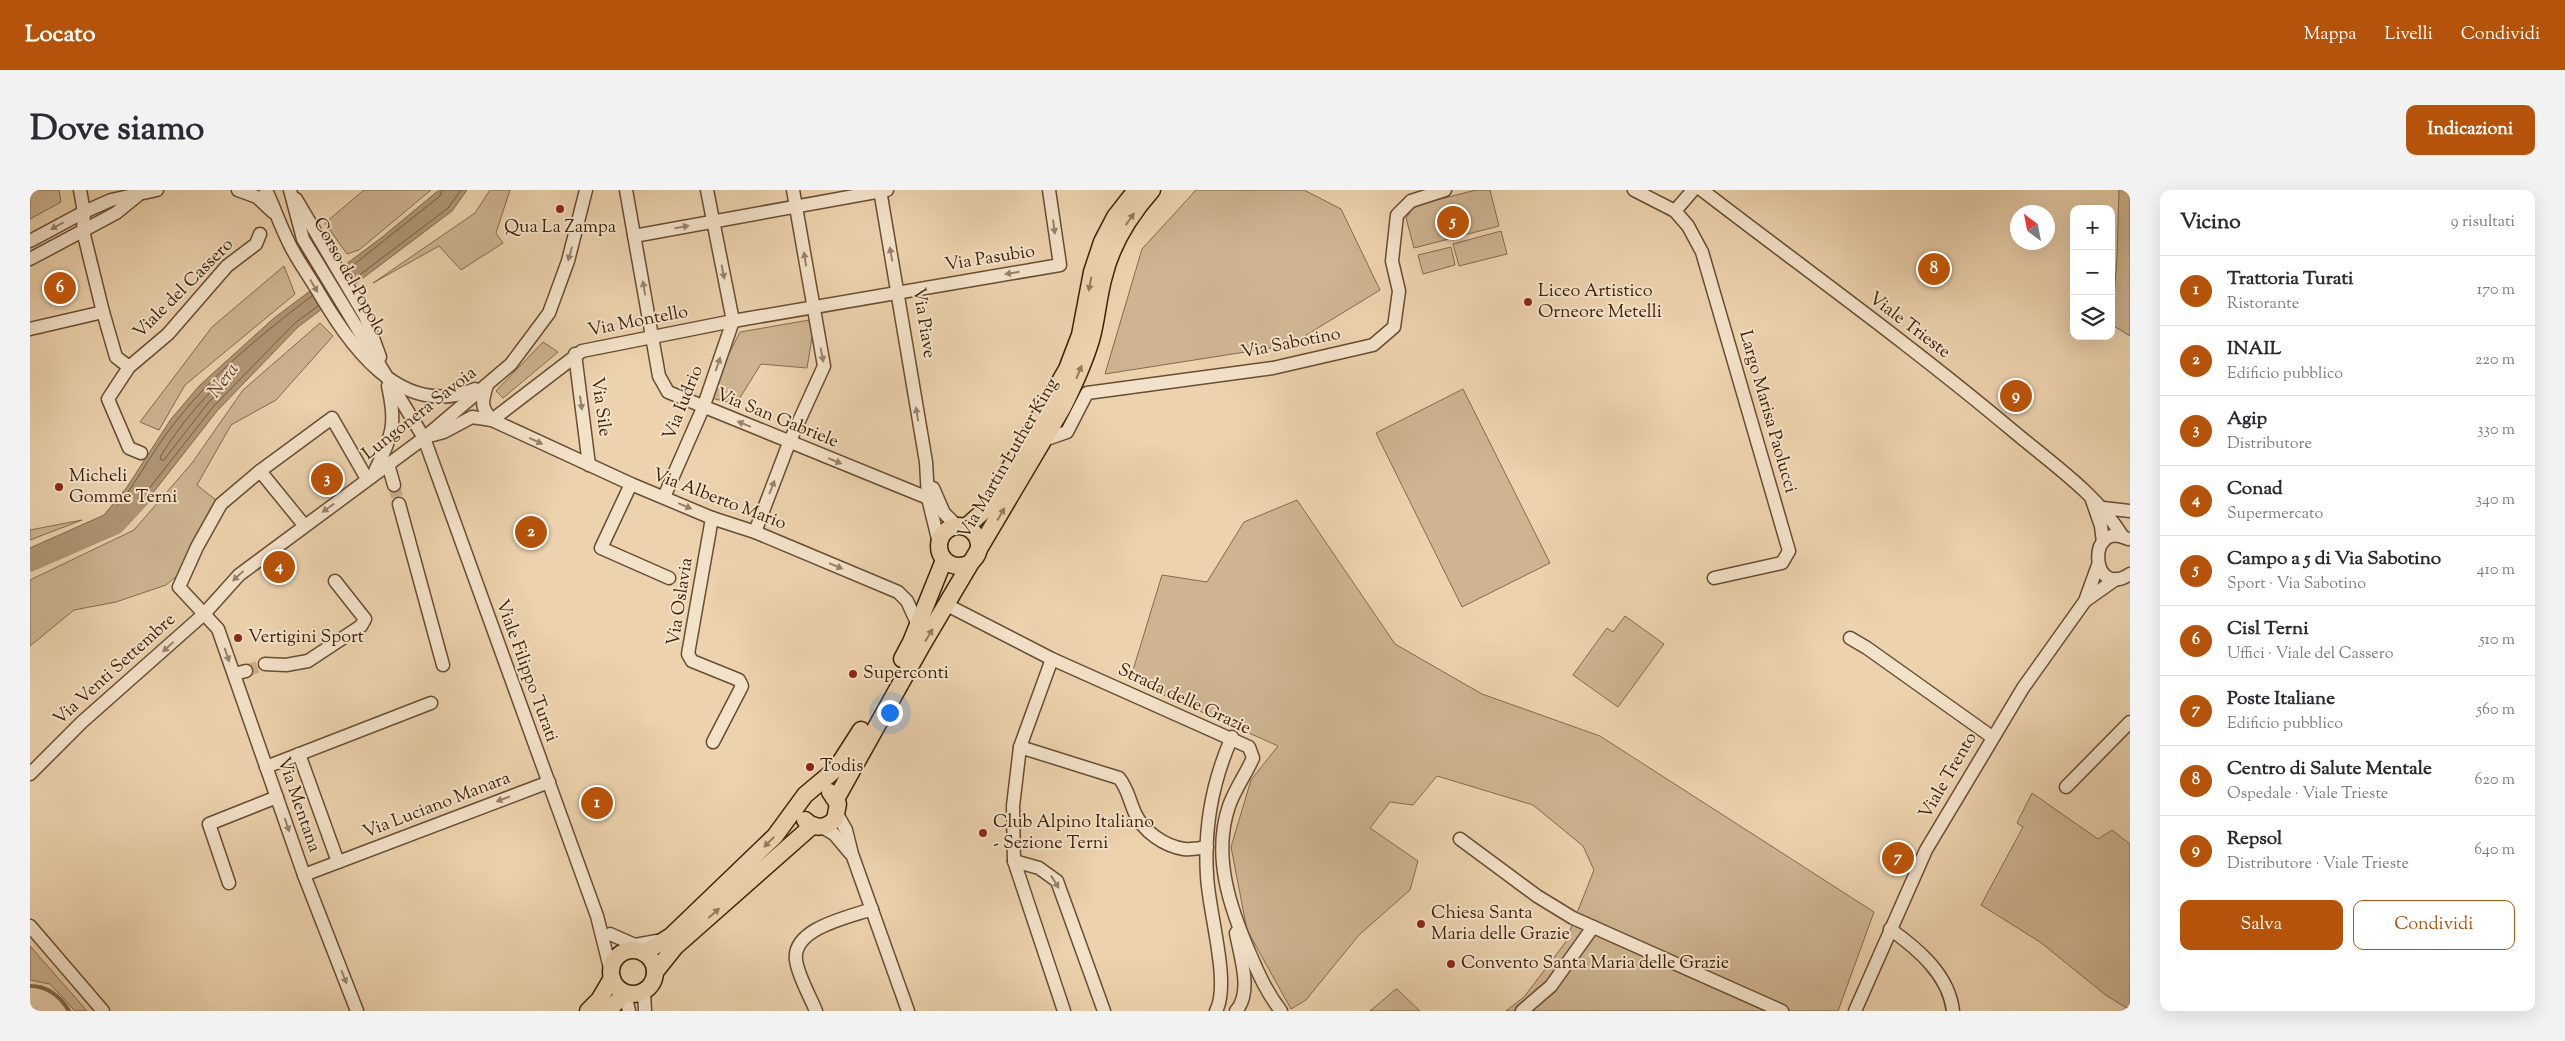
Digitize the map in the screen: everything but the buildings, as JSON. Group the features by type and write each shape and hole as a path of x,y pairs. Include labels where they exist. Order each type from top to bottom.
{"main road":[{"name":"Via Martin Luther King","path":"976,556 1044,440 1079,374 1092,339 1104,275 1114,247 1126,224 1152,190"},
{"name":"Via Martin Luther King","path":"976,556 979,545 978,539 975,534 961,526 987,508 1067,369 1080,335 1092,272 1102,242 1115,217 1135,191"},
{"path":"939,543 945,531 961,526"},
{"name":"Via Piave","path":"939,543 939,549 944,560"},
{"path":"588,1011 599,1000 611,975 615,960 619,955 637,952 671,936 769,842 800,804 805,795 814,790 836,768 853,745 911,642 944,560 955,566 961,566 972,561 976,556"},
{"path":"611,975 616,987 625,993 635,994 644,991 653,981 655,972 675,947 817,826 831,823 837,807 947,605 976,556"},
{"path":"814,790 829,791 837,807"},
{"path":"800,804 804,820 817,826"},
{"path":"637,952 652,961 655,972"},
{"path":"608,1011 625,993"}],"street":[{"name":"Viale del Cassero","path":"80,190 84,212 82,231 103,312 116,357 129,367"},
{"path":"30,241 84,212 110,195 137,196 157,190"},
{"path":"238,190 257,197 276,215"},
{"name":"Corso del Popolo","path":"290,190 365,316 386,377"},
{"name":"Corso del Popolo","path":"290,190 303,238 424,438"},
{"name":"Lungonera Savoia","path":"204,614 239,575 424,438 511,364 549,312 568,261 586,190"},
{"name":"Via San Gabriele","path":"626,190 652,336 663,386 668,392 703,408 928,498"},
{"path":"707,190 733,321"},
{"path":"755,532 789,443 824,366 793,190"},
{"path":"634,236 883,190"},
{"name":"Via Piave","path":"883,190 897,292 926,462 937,500 944,513 961,526"},
{"name":"Via Pasubio","path":"813,307 1060,265 1049,190"},
{"name":"Via Sabotino","path":"1044,440 1067,432 1087,393 1273,368 1373,345 1394,328 1399,291 1392,260 1397,216 1411,201 1445,190"},
{"name":"Largo Marisa Paolucci","path":"1634,190 1675,211 1688,226 1702,252 1789,551 1782,563 1714,578"},
{"path":"1675,211 1693,190"},
{"name":"Viale Trieste","path":"1702,190 1962,388 2090,496 2103,508 2127,537"},
{"path":"268,194 303,238"},
{"name":"Corso del Popolo","path":"268,194 289,244 341,331 366,361 386,377"},
{"path":"30,259 116,213 137,196"},
{"name":"Viale del Cassero","path":"141,452 129,448 108,399 129,367 168,334 227,266 256,244 260,234"},
{"name":"Via Montello","path":"492,420 575,354 652,336 813,307"},
{"path":"30,330 103,312"},
{"name":"Via Iudrio","path":"664,497 703,408 733,321"},
{"name":"Via Sile","path":"575,354 590,465"},
{"path":"386,377 421,394 438,397 458,396 487,384"},
{"path":"304,525 260,471 332,418 371,476 391,438 394,413 386,377"},
{"path":"487,384 481,404 492,420"},
{"name":"Via Alberto Mario","path":"424,438 444,432 472,417 492,420 631,484 712,518 755,532 898,592 907,601 918,625"},
{"name":"Viale Filippo Turati","path":"424,438 597,916 611,975"},
{"name":"Via Piave","path":"926,462 928,498 939,543"},
{"path":"388,464 394,485"},
{"name":"Via Mentana","path":"260,471 221,504 197,547 179,587 218,629 240,672 266,767 304,875 357,1011"},
{"path":"631,484 601,548 669,578"},
{"name":"Viale Trieste","path":"2090,496 2101,526 2103,542"},
{"path":"399,504 443,665"},
{"path":"2103,508 2130,511"},
{"name":"Via Oslavia","path":"712,518 688,654 692,661 739,680 742,686 713,742"},
{"path":"2103,542 2116,536 2127,537"},
{"name":"Viale Trento","path":"1855,1011 1926,850 2023,688 2085,600 2098,564 2097,552 2103,542"},
{"path":"2098,564 2107,576 2124,578"},
{"name":"Viale Trento","path":"2085,600 2124,578"},
{"path":"265,664 286,665 308,661 362,626 365,619 335,580"},
{"name":"Strada delle Grazie","path":"947,605 1052,659 1232,737 1249,747 1253,758 1229,805 1222,848 1244,979 1243,1005 1236,1011"},
{"name":"Via Venti Settembre","path":"30,774 82,722 204,614"},
{"path":"1850,638 1867,648 1992,737"},
{"path":"1052,659 1020,747 1013,806 1014,861 1064,1011"},
{"path":"266,767 431,703"},
{"path":"2066,787 2130,722"},
{"path":"1216,1011 1221,1002 1221,976 1210,904 1207,847 1214,785 1232,737"},
{"path":"1020,747 1119,778 1126,787 1135,813 1151,834 1184,849 1207,847"},
{"path":"299,754 338,862"},
{"name":"Via Luciano Manara","path":"304,875 548,782"},
{"path":"229,883 209,824 277,797"},
{"path":"837,807 908,1011"},
{"path":"817,826 834,834 852,854"},
{"path":"1460,839 1536,896 1573,918 1782,1011"},
{"path":"1014,861 1039,868 1057,881 1104,1011"},
{"path":"816,1011 796,960 802,942 818,928 872,909"},
{"name":"Viale Filippo Turati","path":"597,916 610,934 637,952"},
{"name":"Strada delle Grazie","path":"1234,916 1260,979 1281,1011"},
{"path":"30,926 103,1011"},
{"path":"1522,1011 1551,986 1593,927"},
{"path":"1890,929 1909,943 1932,966 1949,989 1953,1011"},
{"path":"610,934 635,945 650,944 671,936"},
{"path":"644,991 645,1011"},
{"path":"625,993 629,1011"}],"shaded area":[{"path":"30,190 59,190 61,202 30,219"},
{"path":"364,190 431,190 359,250 347,254 325,223"},
{"path":"490,190 510,190 496,233 503,243 461,270 439,246 373,283 475,213"},
{"path":"1196,190 1304,190 1341,209 1380,290 1290,345 1105,374 1142,249"},
{"path":"1476,190 1490,190 1499,226 1414,248 1406,218 1413,208 1421,204"},
{"path":"2119,190 2130,190 2130,336 2115,327"},
{"path":"1501,231 1507,254 1459,266 1453,244"},
{"path":"1451,247 1455,265 1423,274 1418,255"},
{"path":"284,266 295,294 185,385 159,430 140,422 212,327"},
{"path":"815,319 807,368 761,364 736,404 707,397 740,332"},
{"path":"320,323 333,336 276,400 231,425 197,485 221,504 189,566 166,585 116,602 74,610 30,646 30,580 134,530 192,463 243,390"},
{"path":"543,342 558,352 503,398 496,391"},
{"path":"1463,389 1550,563 1462,607 1376,433"},
{"path":"1297,500 1395,644 1482,694 1600,736 1874,912 1838,1011 1506,1011 1524,997 1565,943 1594,870 1583,846 1533,805 1437,776 1413,805 1390,802 1370,828 1418,861 1410,890 1359,935 1306,1000 1291,1009 1247,930 1231,847 1251,780 1278,746 1130,680 1162,575 1207,582 1244,522"},
{"path":"82,520 30,540 30,530"},
{"path":"1625,616 1664,644 1618,707 1573,675 1607,628 1613,632"},
{"path":"2032,793 2098,839 2112,830 2130,844 2130,1010 2107,996 2040,942 1981,905 2023,827 2017,823"},
{"path":"30,946 87,1011 75,1011 50,984 30,980"},
{"path":"1396,989 1420,1011 1370,1011"}],"water":[{"path":"439,190 467,190 452,211 298,327 217,411 145,503 61,557 30,569 30,548 104,515 127,487 171,419 200,385 274,318 381,238"}],"waterway":[{"name":"Nera","path":"30,561 115,524 140,497"},
{"path":"30,986 36,986 53,993 69,1011"}],"tunnel":[{"path":"394,485 399,504"},
{"path":"246,671 265,664"}],"place":[{"name":"Qua La Zampa","path":"560,209"},
{"name":"Campo a 5 di Via Sabotino","path":"1453,222"},
{"name":"Centro di Salute Mentale","path":"1934,269"},
{"name":"Cisl Terni","path":"60,288"},
{"name":"Liceo Artistico Orneore Metelli","path":"1528,302"},
{"name":"Repsol","path":"2016,396"},
{"name":"Agip","path":"327,479"},
{"name":"Micheli Gomme Terni","path":"59,487"},
{"name":"INAIL","path":"531,532"},
{"name":"Conad","path":"279,567"},
{"name":"Vertigini Sport","path":"238,638"},
{"name":"Superconti","path":"853,674"},
{"name":"Todis","path":"810,767"},
{"name":"Trattoria Turati","path":"597,803"},
{"name":"Club Alpino Italiano - Sezione Terni","path":"983,833"},
{"name":"Poste Italiane","path":"1898,858"},
{"name":"Chiesa Santa Maria delle Grazie","path":"1421,924"},
{"name":"Convento Santa Maria delle Grazie","path":"1451,964"}]}
